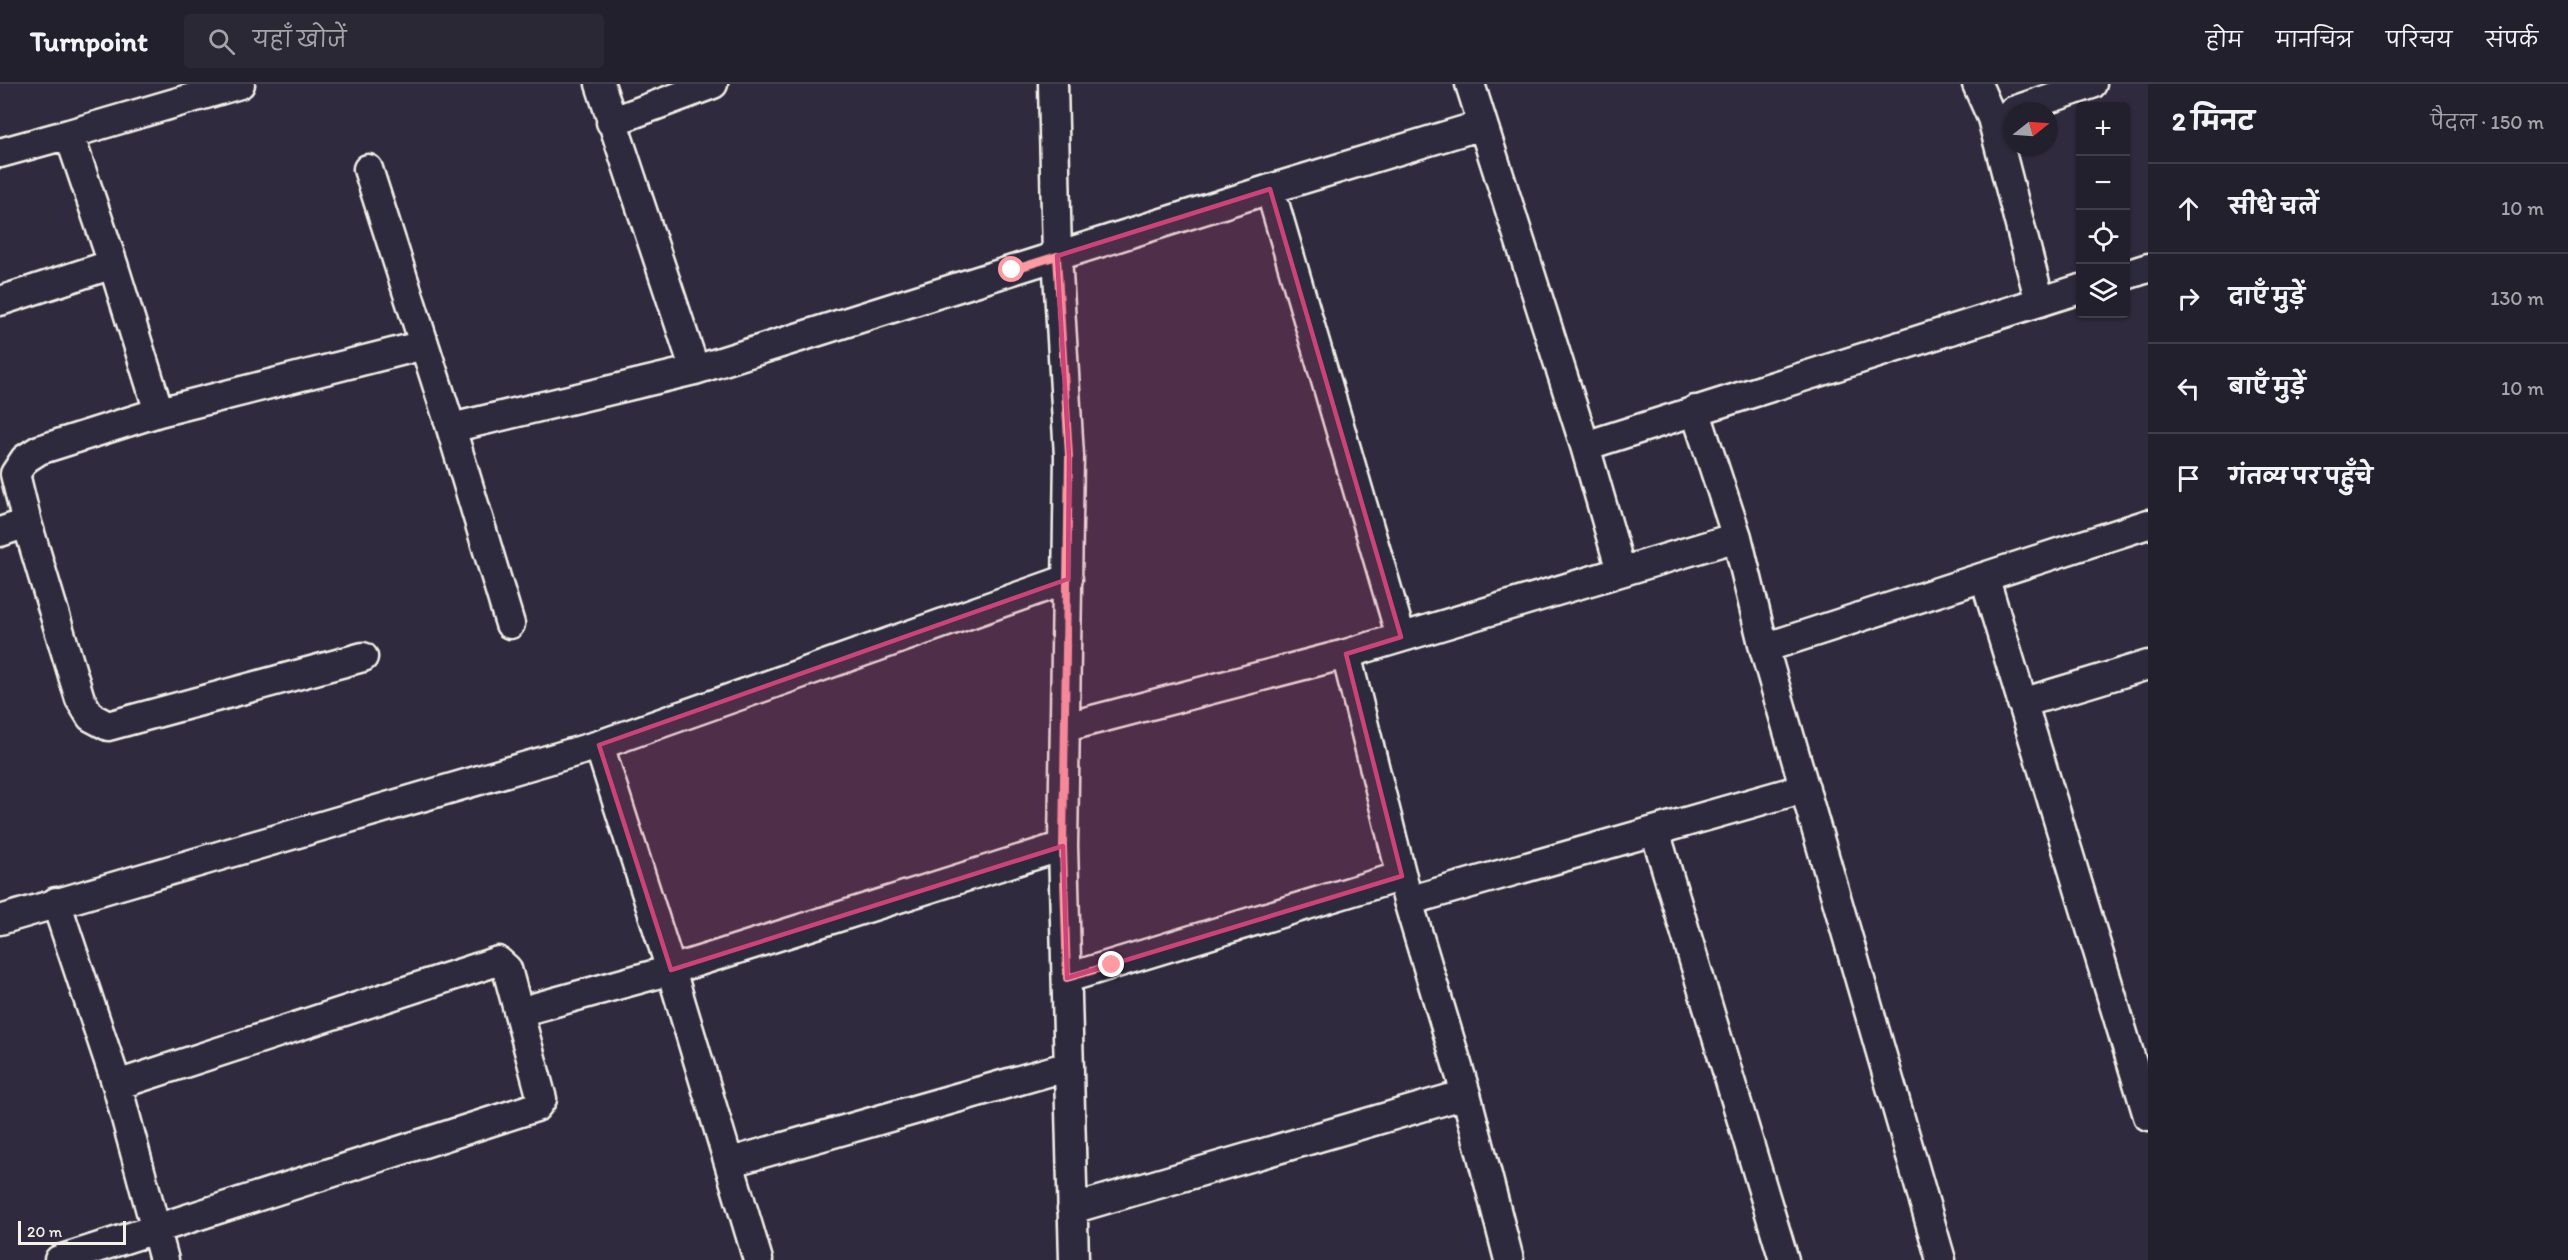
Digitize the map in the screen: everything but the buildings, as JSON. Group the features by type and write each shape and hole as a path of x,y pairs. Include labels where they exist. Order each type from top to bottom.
{"street":[{"path":"0,153 240,84"},
{"path":"600,84 695,369"},
{"path":"611,122 713,84"},
{"path":"1053,84 1057,256 1069,456 1063,846 1074,1260"},
{"path":"1470,84 1585,446 1621,571"},
{"path":"1977,84 2004,111"},
{"path":"2039,102 2092,84"},
{"path":"451,428 695,369 1482,125"},
{"path":"69,134 113,264 159,412"},
{"path":"2014,156 2040,302"},
{"path":"368,169 451,428 510,624"},
{"path":"1270,189 1401,637"},
{"path":"0,301 113,264"},
{"path":"2130,274 2148,268"},
{"path":"1585,446 2076,290"},
{"path":"363,657 108,726 91,717 80,699 13,528 15,474 25,459 39,450 159,412 424,345"},
{"path":"1695,410 1737,537 1764,648 1941,1260"},
{"path":"1764,648 2148,525"},
{"path":"1066,727 1346,654 1737,537"},
{"path":"0,920 599,745 1068,579"},
{"path":"1985,579 2148,1116"},
{"path":"1346,654 1405,889 1466,1094 1509,1260"},
{"path":"2022,703 2148,665"},
{"path":"599,745 671,970 758,1260"},
{"path":"1067,978 1405,889 1655,831 1805,788"},
{"path":"1655,831 1784,1260"},
{"path":"519,1012 671,970 1063,846"},
{"path":"56,902 117,1084 164,1260"},
{"path":"59,1260 536,1107 542,1099 507,969 503,964 492,961 117,1084"},
{"path":"730,1162 1069,1066"},
{"path":"1072,1209 1466,1094"}],"highlighted area":[{"path":"1270,189 1401,637 1346,654 1402,876 1067,978 1063,846 671,970 599,745 1068,579 1069,456 1057,256"}],"route":[{"path":"1012,270 1057,256 1069,456 1063,846 1067,978 1112,965"}]}
